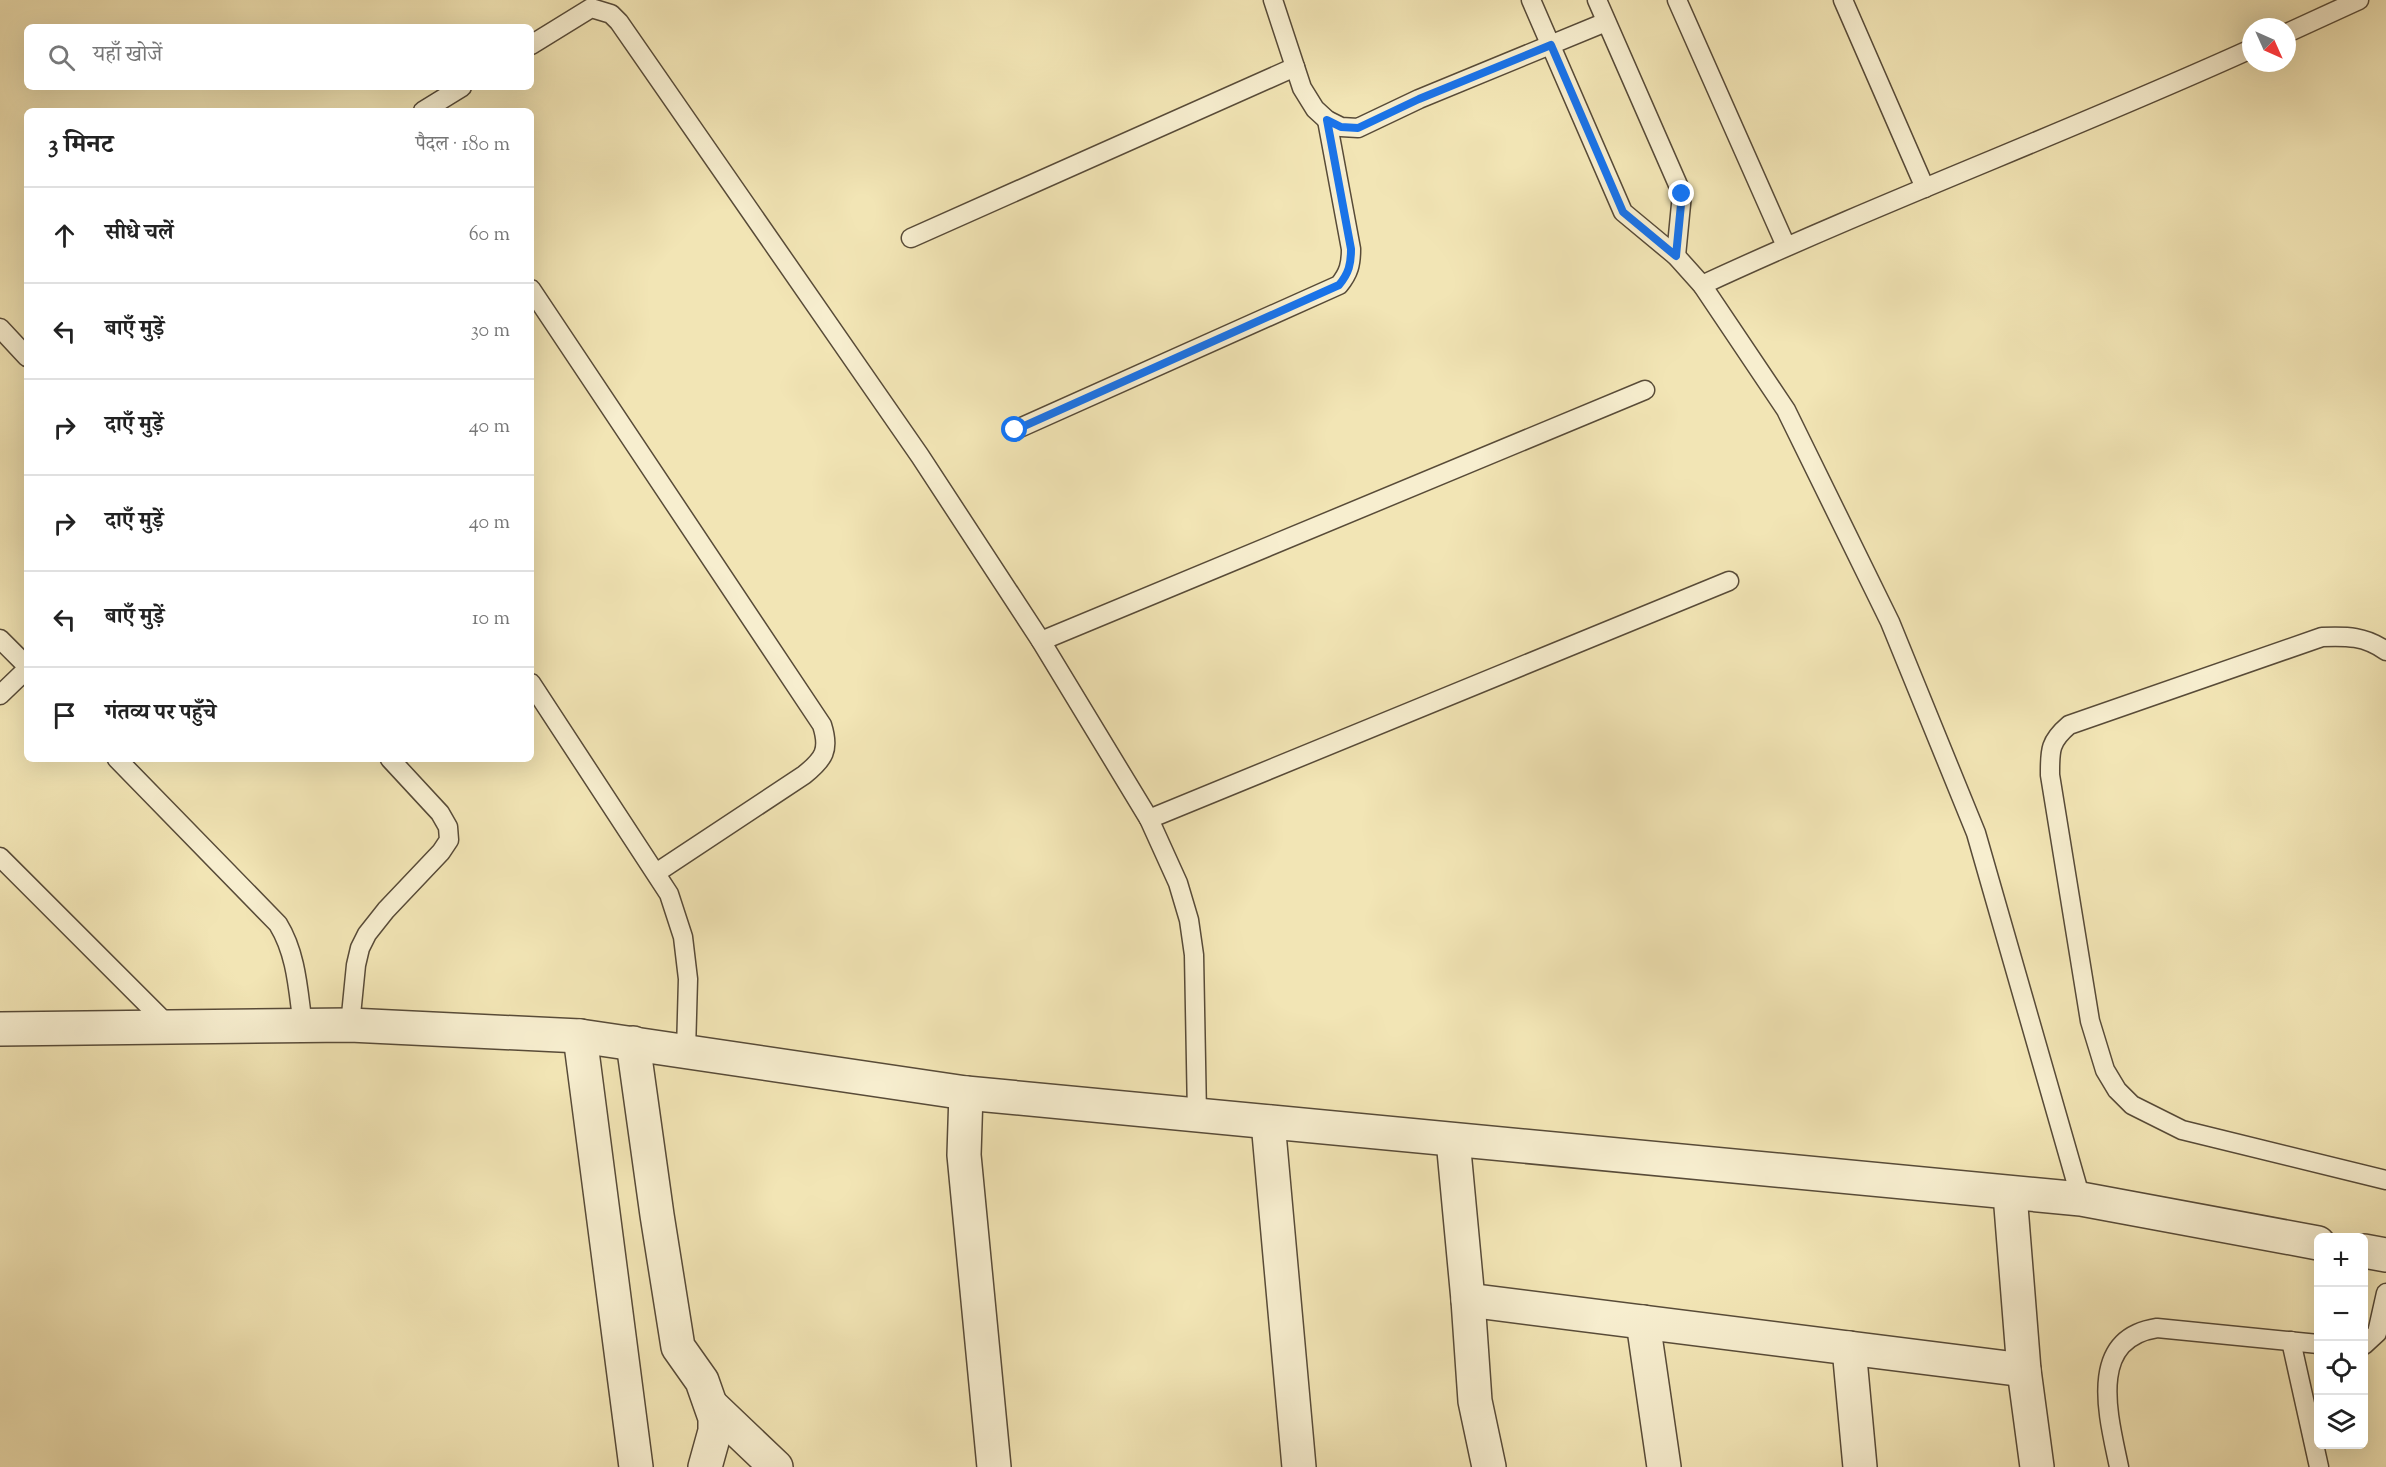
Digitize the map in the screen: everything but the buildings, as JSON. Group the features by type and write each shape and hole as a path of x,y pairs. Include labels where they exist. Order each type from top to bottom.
{"street":[{"path":"0,1029 350,1025 580,1035 966,1094 2081,1199 2314,1242"},
{"path":"580,1035 636,1467"},
{"path":"633,1043 678,1347 702,1381 712,1407 715,1431 705,1467"},
{"path":"966,1094 964,1155 994,1467"},
{"path":"1268,1122 1299,1467"},
{"path":"1453,1140 1475,1401 1489,1467"},
{"path":"2010,1194 2024,1370 2037,1467"},
{"path":"2368,1252 2386,1255"},
{"path":"1468,1300 2024,1370"},
{"path":"1643,1322 1665,1467"},
{"path":"1849,1348 1860,1467"},
{"path":"712,1407 776,1467"}],"lane":[{"path":"1273,0 1302,88 1315,109 1327,120 1341,127 1358,128 1419,99 1606,22"},
{"path":"1531,0 1623,212 1676,256 1702,285 1786,411 1894,632 1976,833 2081,1199"},
{"path":"1597,0 1682,194 1676,256"},
{"path":"1677,0 1786,246"},
{"path":"1843,0 1925,188"},
{"path":"2296,29 2359,0"},
{"path":"534,43 591,8 611,14 619,22 913,447 1041,641 1149,819 1178,883 1189,920 1194,955 1197,1115"},
{"path":"1702,285 1786,246 2152,94 2242,53"},
{"path":"910,238 1295,67"},
{"path":"428,108 457,90"},
{"path":"1015,430 1339,285 1347,275 1351,263 1351,249 1327,120"},
{"path":"534,293 822,725 827,738 825,752 817,765 656,873"},
{"path":"0,328 24,354"},
{"path":"1041,641 1645,390"},
{"path":"1149,819 1729,581"},
{"path":"2386,651 2365,639 2322,636 2069,725 2056,736 2050,750 2050,775 2090,1021 2105,1070 2117,1090 2133,1105 2182,1130 2386,1180"},
{"path":"0,639 24,665"},
{"path":"0,695 24,671"},
{"path":"534,688 669,894 683,937 688,979 686,1052"},
{"path":"120,762 278,924 288,941 294,961 303,1026"},
{"path":"350,1025 356,965 360,948 367,934 386,910 441,852 449,840 448,827 440,813 393,762"},
{"path":"0,858 170,1027"},
{"path":"2368,1341 2377,1333 2386,1293"},
{"path":"2119,1467 2106,1391 2109,1371 2113,1358 2123,1343 2140,1330 2157,1328 2314,1343"},
{"path":"2291,1341 2319,1467"},
{"path":"2368,1346 2386,1349"}],"route":[{"path":"1015,430 1339,285 1347,275 1351,263 1351,249 1327,120 1341,127 1358,128 1419,99 1551,45 1623,212 1676,256 1682,194"}]}
